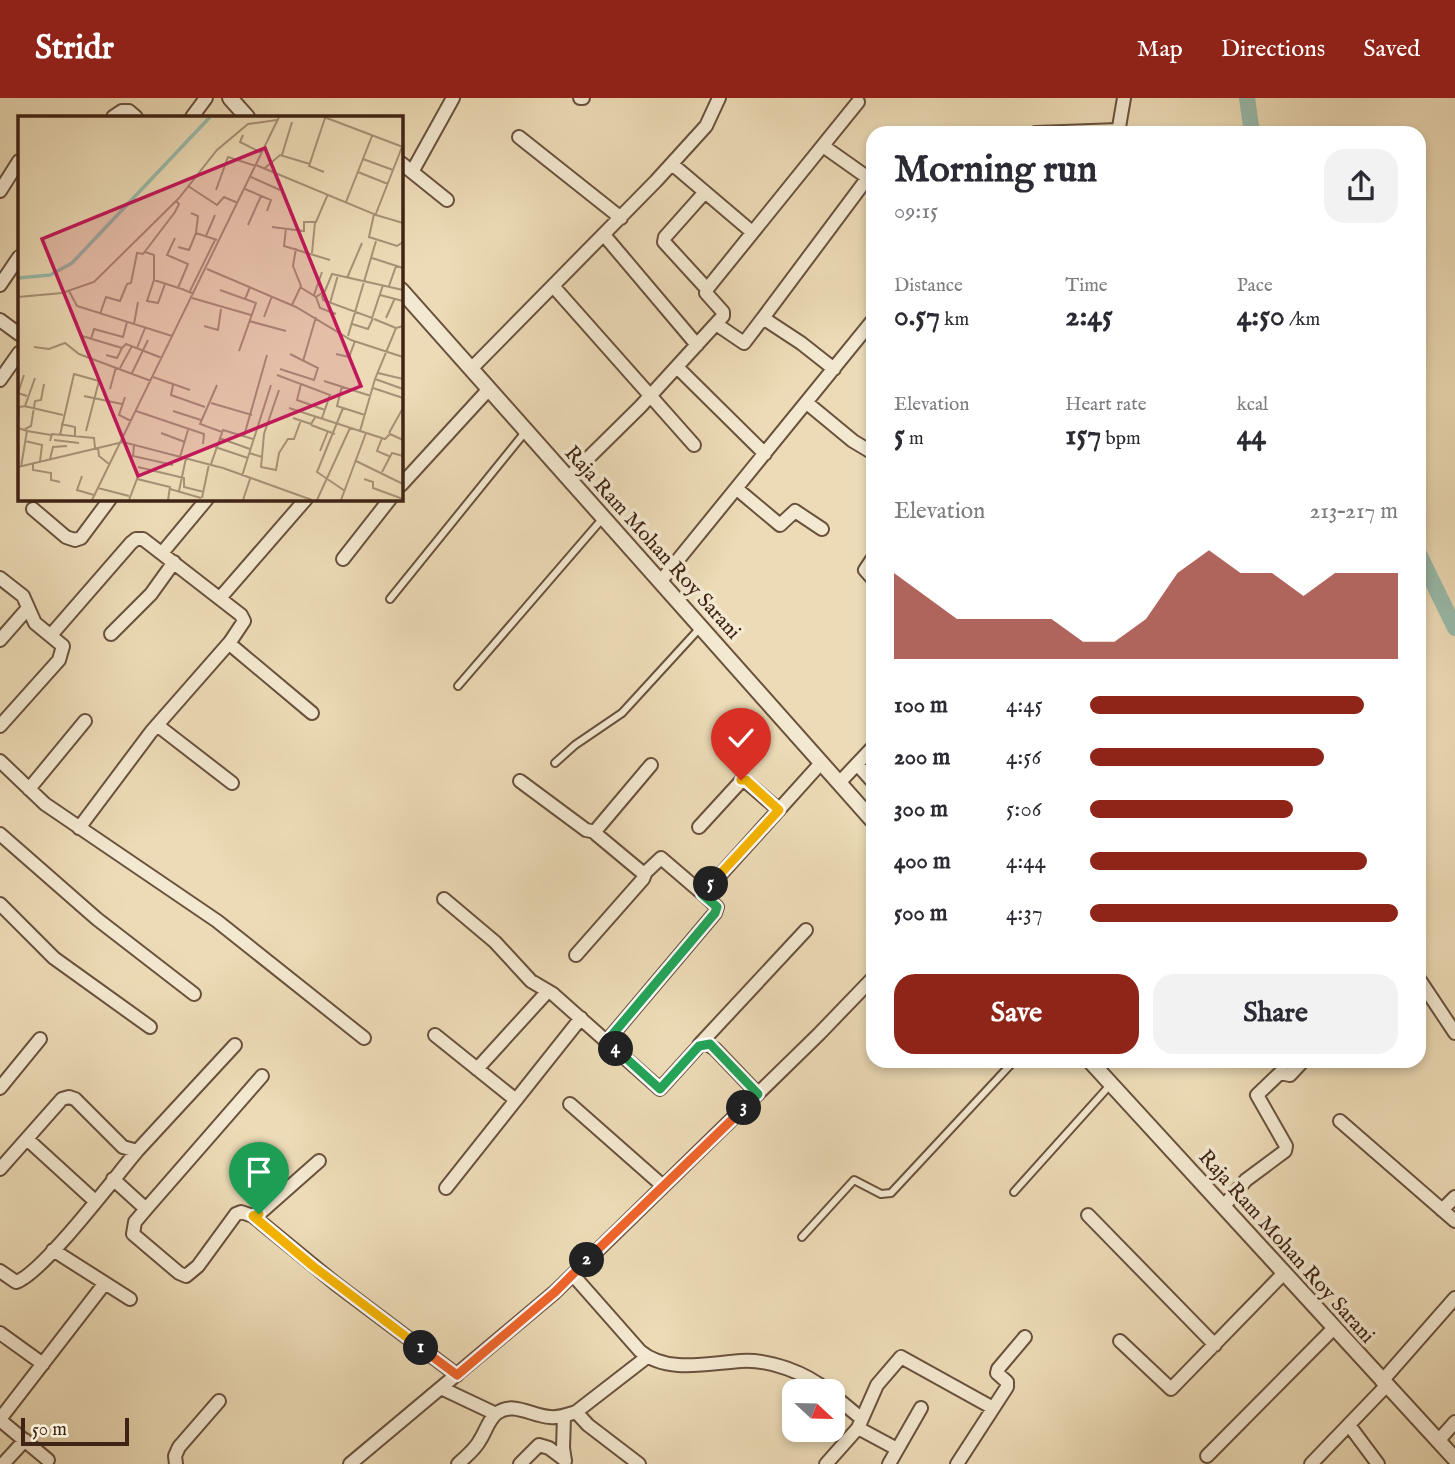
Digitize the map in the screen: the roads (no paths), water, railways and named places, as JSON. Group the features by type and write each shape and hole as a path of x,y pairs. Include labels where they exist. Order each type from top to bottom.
{"street":[{"path":"193,116 206,98"},
{"path":"230,98 246,116"},
{"path":"412,172 453,98"},
{"path":"471,369 672,164 706,126 719,98"},
{"path":"1119,126 1124,98"},
{"path":"707,289 858,102"},
{"path":"114,116 122,111 129,111 135,116"},
{"path":"519,137 621,218"},
{"path":"716,324 744,343 866,180 864,175 823,146"},
{"path":"0,191 18,163"},
{"path":"402,164 447,200"},
{"path":"672,164 752,232"},
{"path":"568,478 650,397 723,316 723,312 706,293 707,289 664,242 671,230 705,192"},
{"path":"604,235 698,345"},
{"path":"0,285 18,258"},
{"path":"553,286 694,445"},
{"name":"Raja Ram Mohan Roy Sarani","path":"402,291 866,813"},
{"path":"763,318 834,369"},
{"path":"0,320 18,333"},
{"path":"660,582 866,329"},
{"path":"677,367 765,454"},
{"path":"0,380 15,368"},
{"path":"402,480 489,390"},
{"path":"807,403 866,449"},
{"path":"737,489 780,525 794,511 822,529"},
{"path":"33,509 66,537 75,540 81,538 109,500"},
{"path":"162,553 206,500"},
{"path":"219,598 305,500"},
{"path":"343,559 389,500"},
{"path":"51,635 136,539 143,540 162,553 237,611 244,621 230,642 157,725 79,828"},
{"path":"111,634 151,593 173,562"},
{"path":"0,578 23,596 35,623 63,646 58,660 0,726"},
{"path":"0,640 28,608"},
{"path":"230,642 312,713"},
{"path":"29,789 85,721"},
{"path":"157,725 232,783"},
{"path":"839,783 866,755"},
{"path":"0,761 29,789 79,828 217,920 364,1038"},
{"path":"702,894 821,763"},
{"path":"858,764 866,774"},
{"path":"596,832 651,765"},
{"path":"699,827 743,779 779,810"},
{"path":"520,781 586,830 596,832 645,874"},
{"path":"0,834 97,919 194,994"},
{"path":"576,955 661,858 717,907 715,913 607,1041"},
{"path":"444,899 495,942 531,981 581,1018 660,1089 806,930"},
{"path":"0,904 60,963 150,1027"},
{"path":"350,1464 573,1275 866,985"},
{"path":"1426,990 1455,1033"},
{"path":"477,1069 548,991"},
{"path":"446,1188 581,1018"},
{"path":"435,1035 516,1100"},
{"path":"0,1088 40,1039"},
{"path":"699,1046 710,1044 758,1094"},
{"path":"0,1271 16,1282 22,1280 53,1250 136,1152 235,1045"},
{"name":"Raja Ram Mohan Roy Sarani","path":"1096,1068 1455,1459"},
{"path":"1223,1207 1246,1180 1285,1151 1286,1146 1257,1096 1280,1073 1290,1075 1297,1068"},
{"path":"262,1076 135,1222 133,1234 186,1276 198,1266 236,1214 241,1212 253,1216 325,1276 457,1375"},
{"path":"0,1169 62,1099 69,1097 82,1105 124,1147 136,1152"},
{"path":"570,1104 663,1186"},
{"path":"1340,1121 1455,1221"},
{"path":"27,1139 95,1201"},
{"path":"253,1216 268,1208 319,1161"},
{"path":"113,1179 146,1209"},
{"path":"1442,1210 1455,1197"},
{"path":"1088,1215 1215,1345"},
{"path":"53,1250 130,1299"},
{"path":"1120,1341 1171,1389 1284,1273"},
{"path":"573,1275 647,1357 653,1360 698,1366 758,1362 776,1365 810,1379"},
{"path":"48,1460 0,1419 105,1283"},
{"path":"1311,1464 1349,1425 1455,1298"},
{"path":"1207,1456 1334,1328"},
{"path":"0,1333 43,1364"},
{"path":"957,1464 1008,1385 997,1373 998,1369 1026,1336"},
{"path":"458,1464 479,1442 496,1414 510,1407 544,1417 570,1414 647,1357"},
{"path":"826,1464 860,1423 877,1385 901,1357 993,1408"},
{"path":"441,1388 496,1414"},
{"path":"176,1464 175,1456 179,1447 219,1401"},
{"path":"845,1407 860,1423 897,1449"},
{"path":"889,1464 921,1408"},
{"path":"566,1462 563,1448 570,1414"},
{"path":"570,1414 639,1464"},
{"path":"1438,1441 1455,1422"},
{"path":"1349,1425 1378,1464"},
{"path":"3,1464 25,1440"},
{"path":"520,1464 539,1445 549,1448 566,1462"}],"lane":[{"path":"390,599 526,431"},
{"path":"458,686 603,518"},
{"path":"555,762 622,713 701,627"},
{"path":"802,1237 854,1180 881,1194 891,1192 1007,1068"},
{"path":"1014,1192 1111,1084"}],"waterway":[{"path":"1247,98 1251,126"},
{"path":"1426,568 1455,628"}]}
